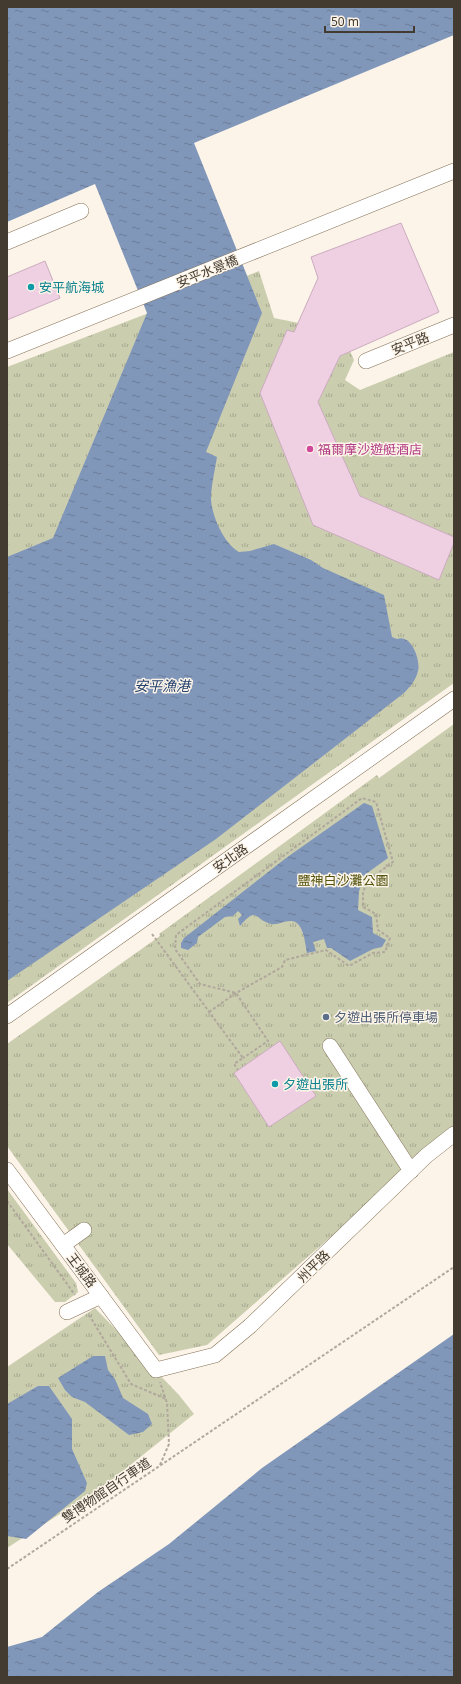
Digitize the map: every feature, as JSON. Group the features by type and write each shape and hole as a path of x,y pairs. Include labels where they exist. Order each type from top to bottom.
{"street":[{"name":"安平水景橋","path":"7,351 454,172"},
{"path":"7,242 81,211"},
{"name":"安平路","path":"366,361 454,325"},
{"name":"安北路","path":"7,1016 454,699"},
{"path":"330,1046 411,1171"},
{"name":"州平路","path":"156,1370 215,1355 250,1326 426,1156 454,1134"},
{"name":"王城路","path":"7,1170 13,1188 63,1244 156,1370"},
{"path":"63,1244 84,1230"},
{"path":"67,1312 101,1296"}],"path":[{"path":"209,1012 236,993 282,967 285,960 326,950 349,966 373,952 385,952 390,938 378,930 376,914 363,907 363,893 366,881 393,862 376,802 362,798 176,935 175,949 200,984 236,993 268,1041 234,1064 238,1070"},
{"path":"152,934 243,1058"},
{"path":"159,1466 454,1267"},
{"name":"雙博物館自行車道","path":"7,1569 159,1466 169,1444 166,1400 156,1370"}],"green space":[{"name":"安平漁港","path":"259,271 274,318 299,323 347,344 354,360 345,380 360,390 454,352 454,683 7,1003 7,367"},
{"name":"鹽神白沙灘公園","path":"454,724 454,1129 207,1345 159,1355 7,1146 7,1044 160,936 159,934 377,775 379,778"},
{"path":"7,1189 76,1283 78,1292 65,1302 55,1302 7,1244"},
{"path":"95,1308 179,1395 194,1414 108,1483 7,1548 7,1367"}],"water":[{"name":"安平漁港","path":"7,7 454,7 454,35 194,143 262,313 206,452 217,457 211,495 215,518 228,542 239,552 250,551 274,544 384,595 392,637 407,640 411,644 416,654 419,666 416,677 411,686 404,693 216,839 7,981 7,557 53,538 147,313 95,184 7,222"},
{"path":"364,803 372,806 388,858 363,876 359,892 358,910 372,917 373,933 386,940 382,947 373,949 350,961 331,948 327,948 324,939 313,942 316,951 307,953 303,933 301,928 295,922 288,921 271,924 253,915 240,926 238,919 242,915 238,911 233,916 225,917 198,937 197,943 188,950 181,948 181,943 184,938 286,858"},
{"path":"454,1334 454,1677 7,1677 7,1647 42,1637 98,1592 169,1544 262,1468"},
{"path":"93,1356 105,1356 108,1370 115,1379 123,1398 148,1414 152,1424 143,1432 129,1435 85,1402 72,1397 65,1390 58,1378"},
{"path":"38,1386 49,1386 72,1419 72,1449 87,1483 85,1491 26,1539 7,1536 7,1404"}],"building":[{"path":"401,223 439,312 340,356 318,402 360,496 454,537 454,543 439,580 313,525 260,393 287,330 294,332 318,278 311,257"},
{"name":"安平航海城","path":"45,261 60,298 7,320 7,277"},
{"name":"夕遊出張所","path":"280,1041 316,1096 269,1127 234,1073"}],"place":[{"name":"安平航海城","path":"31,287"},
{"name":"福爾摩沙遊艇酒店","path":"310,449"},
{"name":"夕遊出張所停車場","path":"326,1017"},
{"name":"夕遊出張所","path":"275,1084"}]}
